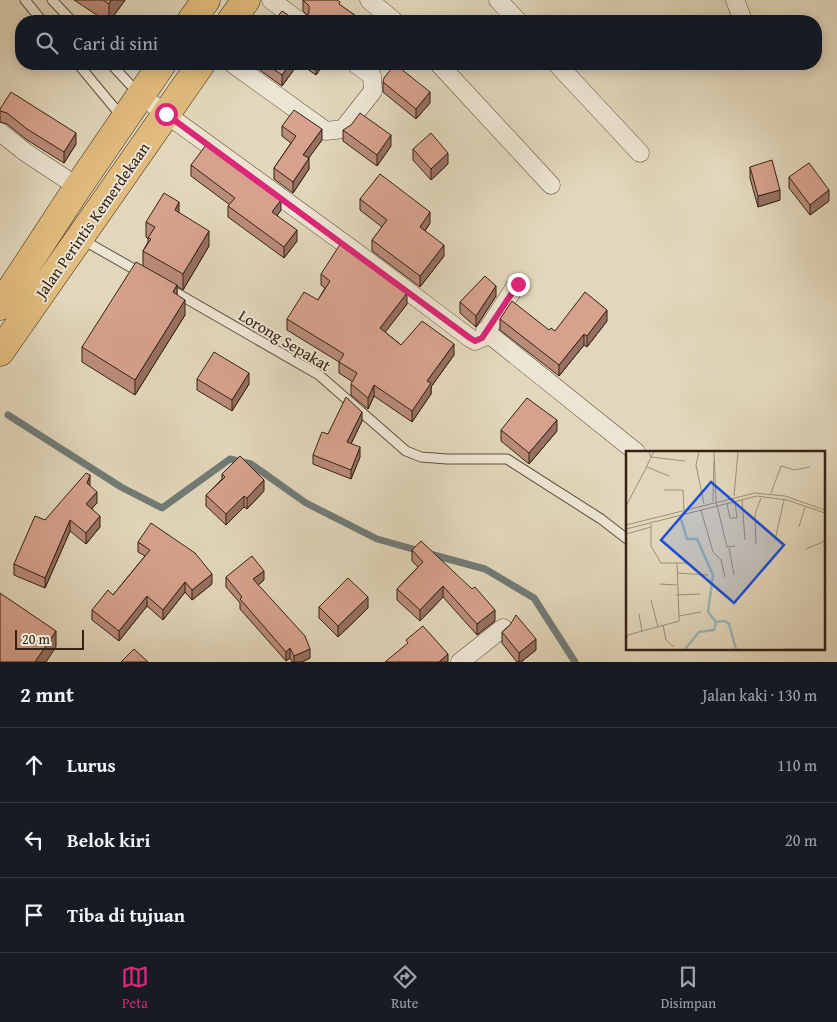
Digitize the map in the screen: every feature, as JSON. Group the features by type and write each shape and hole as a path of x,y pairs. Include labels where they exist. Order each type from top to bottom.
{"highway":[{"path":"195,15 206,0"},
{"path":"235,15 246,0"},
{"path":"0,306 158,70"},
{"name":"Jalan Perintis Kemerdekaan","path":"0,352 197,70"}],"street":[{"path":"271,0 291,15"},
{"path":"369,0 387,15"},
{"path":"498,0 512,15"},
{"path":"735,0 741,15"},
{"path":"242,70 326,131 343,129 373,91 372,76 364,70"},
{"path":"445,70 551,185"},
{"path":"563,70 640,154"},
{"path":"140,96 470,338 479,340 518,284"},
{"path":"0,132 25,152 78,187"},
{"path":"485,331 635,451"},
{"path":"460,662 503,628"}],"lane":[{"path":"25,0 37,15"},
{"path":"52,0 66,15"},
{"path":"83,70 124,119"},
{"path":"116,70 140,96"},
{"path":"79,237 147,276"},
{"name":"Lorong Sepakat","path":"156,281 319,375 406,452 447,459 507,458 601,519 626,538"}],"building":[{"path":"103,0 111,0 109,4"},
{"path":"303,0 337,0 340,2 339,4 355,15 308,15 309,6"},
{"path":"282,11 288,15 279,15"},
{"path":"275,70 286,70 282,75"},
{"path":"390,70 402,70 430,92 416,109 383,82"},
{"path":"11,92 76,133 64,152 27,129 7,113 0,111"},
{"path":"294,110 322,129 303,155 309,158 293,182 274,168 296,136 282,126"},
{"path":"360,113 391,135 377,155 343,130 351,125"},
{"path":"431,133 448,153 431,169 413,149"},
{"path":"206,145 281,200 272,212 297,230 284,247 228,206 235,198 191,165"},
{"path":"772,160 780,190 758,196 750,167"},
{"path":"809,163 829,190 810,205 789,177"},
{"path":"380,174 430,212 420,227 444,245 420,276 372,240 387,220 360,199"},
{"path":"164,193 179,202 175,210 209,231 183,274 143,251 151,239 148,238 155,227 146,222"},
{"path":"341,243 407,293 380,328 401,345 422,321 454,344 427,381 431,383 412,411 374,385 368,398 351,384 357,373 339,362 344,354 287,319 304,292 318,300 330,281 321,274"},
{"path":"136,262 177,285 173,292 185,300 135,380 82,347"},
{"path":"485,276 496,286 476,316 460,302"},
{"path":"585,292 607,310 587,336 584,334 559,365 500,319 512,301 549,330 551,328 555,331"},
{"path":"214,352 249,373 232,400 197,379"},
{"path":"346,397 362,412 347,442 360,447 351,470 313,455 322,432 328,434"},
{"path":"527,398 557,420 529,453 501,430"},
{"path":"240,456 264,480 247,498 244,496 226,514 206,495 225,477 222,474"},
{"path":"86,473 90,475 87,483 97,492 86,504 100,516 86,533 70,520 45,578 14,564 35,516 45,520"},
{"path":"151,523 195,553 212,574 192,590 185,582 163,610 147,596 119,631 92,610 108,590 113,595 150,550 138,542"},
{"path":"421,541 472,589 475,587 495,610 477,624 443,586 420,610 397,589 423,562 412,550"},
{"path":"252,556 264,571 253,579 305,636 310,649 294,656 290,648 286,652 240,599 242,597 226,577"},
{"path":"348,578 368,597 338,626 319,607"},
{"path":"0,593 56,631 35,662 0,662"},
{"path":"516,615 536,639 519,653 502,632 510,625"},
{"path":"423,626 448,654 439,662 385,662 408,643 406,640"},
{"path":"134,649 148,662 121,662"}],"waterway":[{"path":"8,415 121,487 162,508 230,459 251,464 306,503 377,539 420,551"},
{"path":"430,554 485,569 534,598 575,662"}],"route":[{"path":"166,114 475,341 482,338 518,284"}]}
